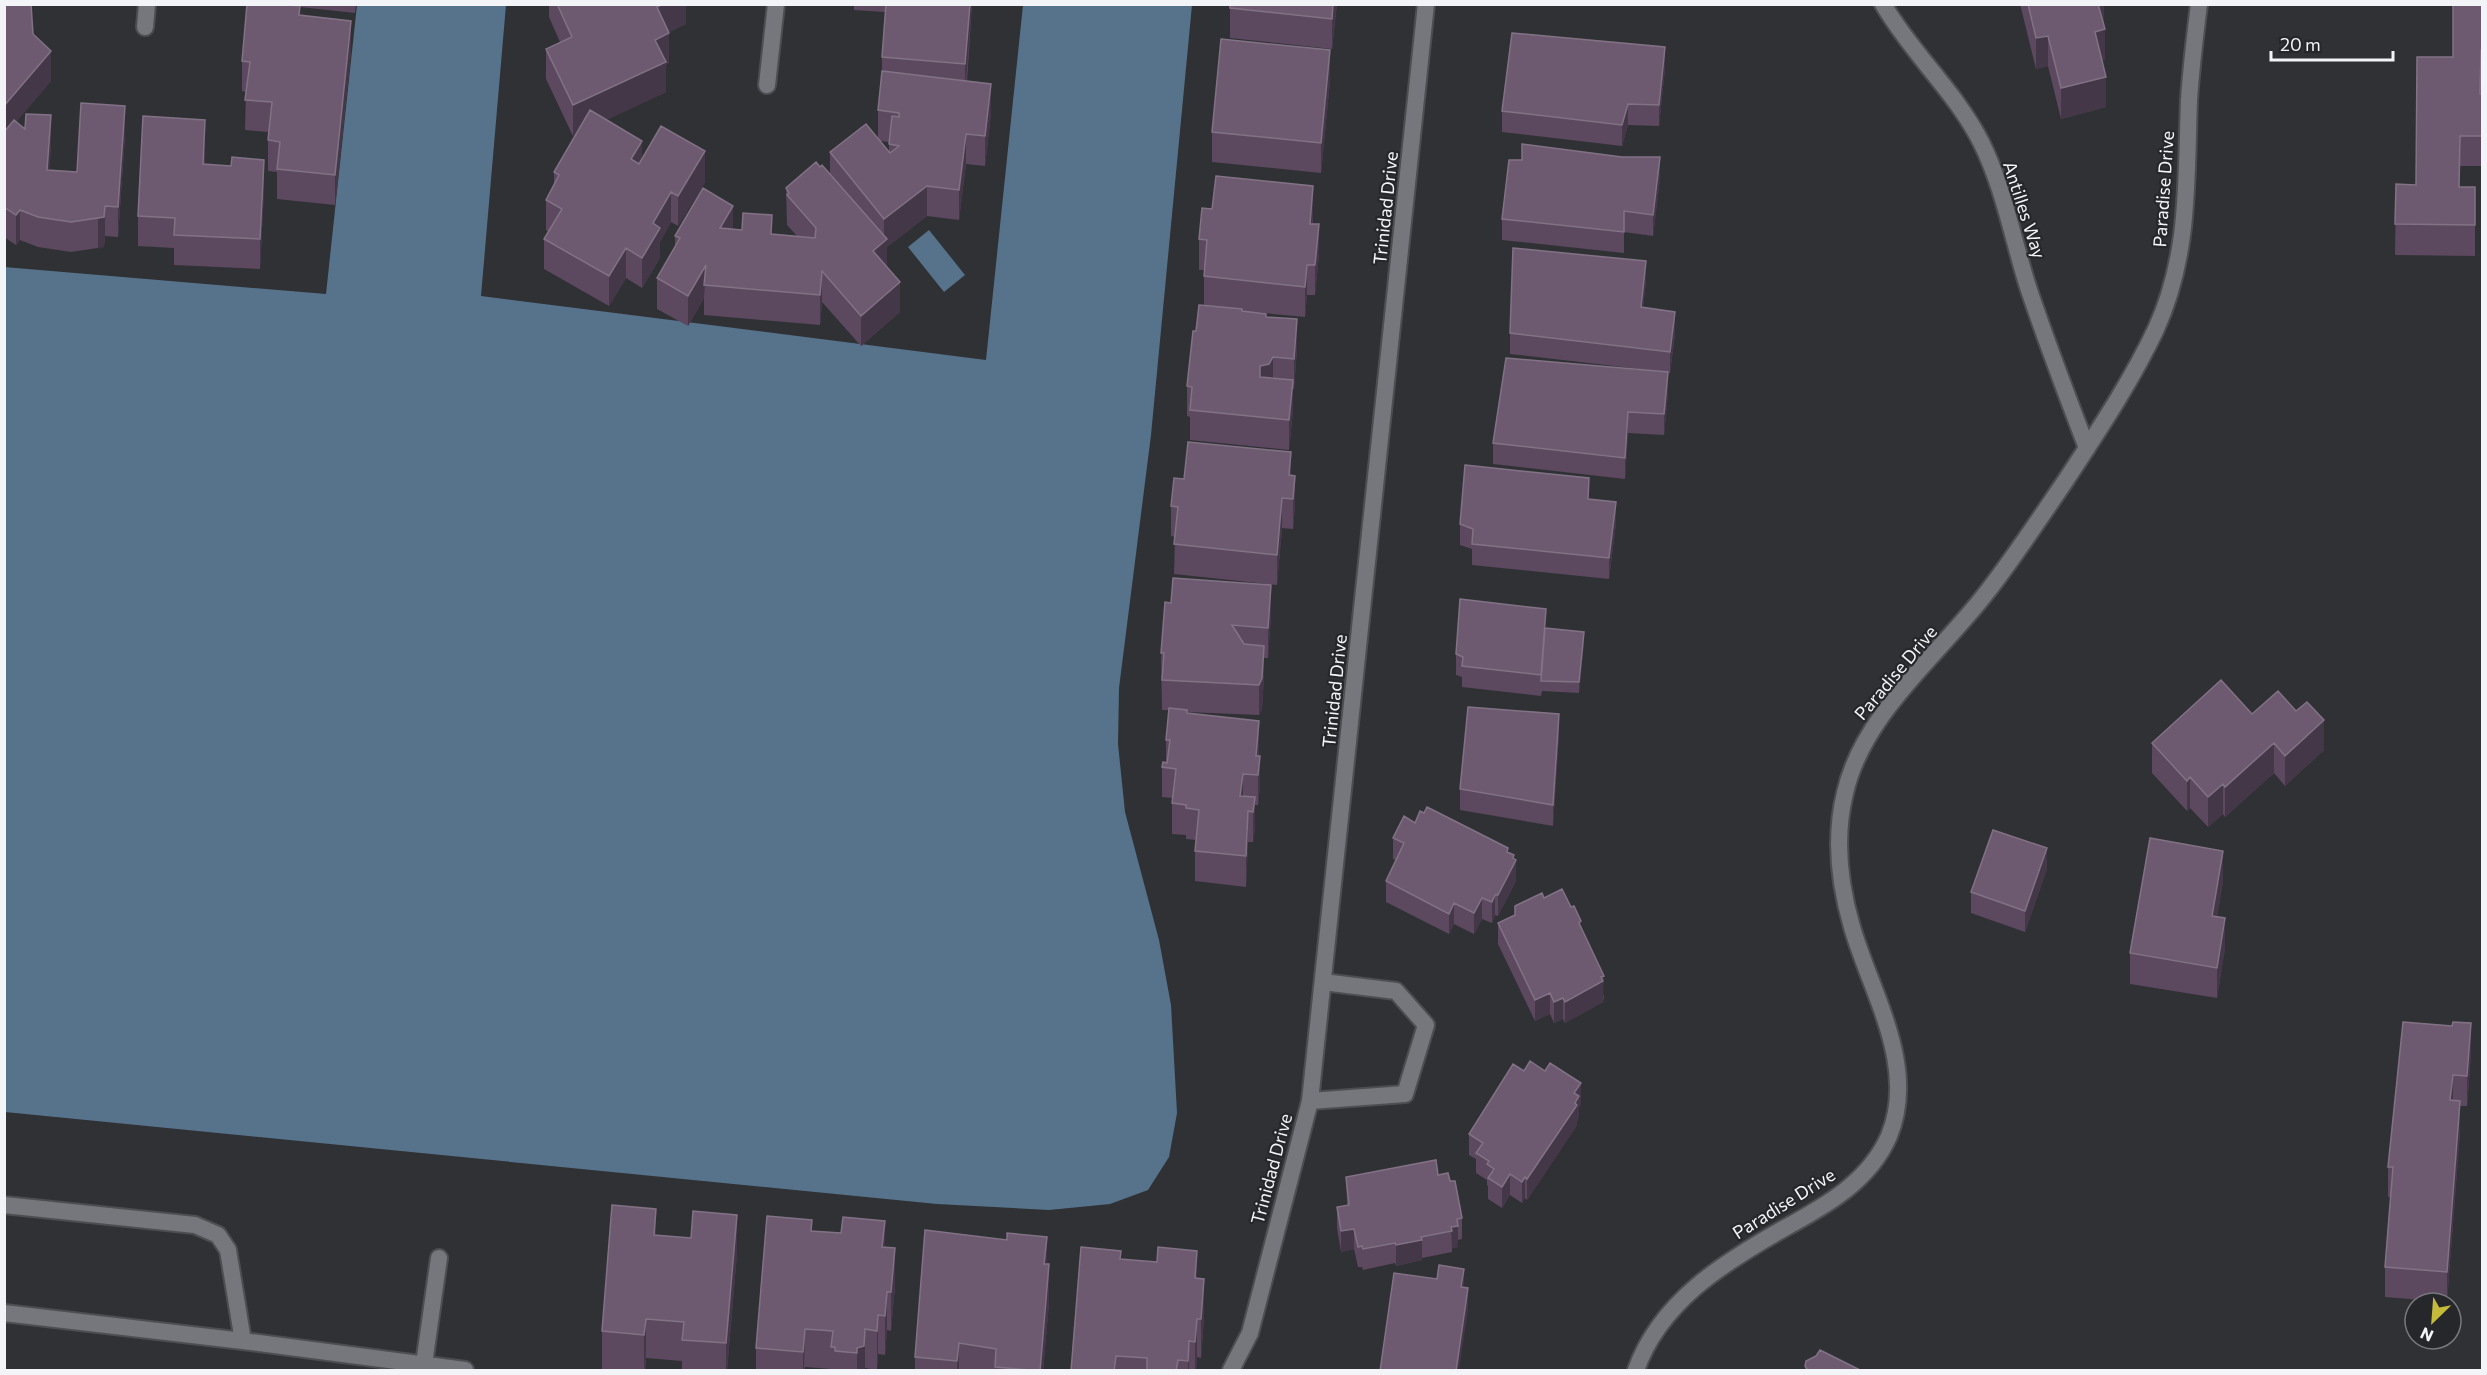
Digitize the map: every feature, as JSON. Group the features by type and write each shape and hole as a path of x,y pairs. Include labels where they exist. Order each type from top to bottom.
{"street":[{"path":"145,27 147,4"},
{"path":"767,85 776,4"},
{"name":"Trinidad Drive","path":"1231,1371 1250,1333 1310,1101 1426,4"},
{"name":"Antilles Way","path":"1884,4 1905,37 1957,104 1980,142 1994,172 2030,291 2087,448"},
{"name":"Paradise Drive","path":"1636,1371 1656,1332 1677,1304 1694,1288 1729,1262 1840,1195 1871,1167 1890,1133 1897,1093 1893,1050 1852,927 1842,885 1839,860 1840,816 1851,771 1871,731 1884,713 1988,591 2087,448 2128,381 2156,328 2177,268 2184,227 2189,99 2199,4"},
{"path":"1310,1101 1405,1094 1426,1025 1396,991 1323,982"},
{"path":"4,1205 195,1225 218,1235 228,1250 243,1341"},
{"path":"424,1364 439,1258"},
{"path":"4,1313 243,1341 465,1371"}],"water":[{"path":"357,5 506,5 481,296 986,360 1023,5 1192,5 1151,435 1119,688 1118,744 1125,812 1159,940 1171,1005 1177,1113 1169,1157 1148,1190 1110,1204 1049,1210 937,1204 5,1112 4,267 326,294"},
{"path":"929,230 965,275 944,292 908,247"}],"building":[{"path":"4,4 31,4 33,34 51,51 4,106"},
{"path":"247,4 300,6 299,15 351,21 335,175 277,169 280,142 268,140 272,102 245,100 250,62 242,61"},
{"path":"557,4 663,4 657,7 669,33 655,40 666,62 573,105 546,49 572,37"},
{"path":"886,4 970,4 965,64 882,57"},
{"path":"1230,4 1333,4 1332,19 1230,8"},
{"path":"2028,4 2098,4 2105,29 2095,32 2106,77 2061,88 2048,36 2036,38"},
{"path":"2453,4 2482,4 2480,94 2482,94 2482,136 2460,136 2459,187 2475,187 2475,225 2395,224 2396,184 2416,185 2417,57 2453,57"},
{"path":"1512,33 1665,47 1659,105 1628,104 1622,125 1502,111"},
{"path":"1221,39 1330,50 1321,143 1212,132"},
{"path":"882,71 991,84 985,136 966,134 959,190 927,186 884,219 830,152 866,124 890,153 899,146 889,144 892,116 899,117 899,113 878,110"},
{"path":"81,103 125,106 118,207 105,206 104,217 71,222 38,217 20,210 16,215 4,207 4,132 14,120 25,129 26,114 51,115 47,170 77,172"},
{"path":"590,110 642,141 631,159 639,164 661,126 705,151 678,196 671,192 653,223 660,228 642,258 626,248 609,276 544,239 562,209 546,200 559,175 554,172"},
{"path":"143,116 205,120 203,164 231,166 232,157 264,160 260,239 174,235 175,218 138,216"},
{"path":"1522,144 1622,157 1660,157 1653,215 1624,211 1624,232 1502,219 1509,160 1522,160"},
{"path":"816,162 820,167 822,165 887,239 873,251 900,282 861,316 822,271 820,295 704,285 706,265 688,296 657,278 680,238 675,236 703,188 733,206 720,228 742,230 743,213 772,215 771,234 815,238 816,228 787,195 789,193 786,188"},
{"path":"1216,176 1313,186 1310,224 1319,224 1315,265 1307,265 1305,287 1204,276 1207,240 1199,239 1202,208 1212,209"},
{"path":"1513,248 1646,261 1641,307 1675,312 1670,352 1510,333"},
{"path":"1199,305 1242,309 1242,311 1266,314 1266,317 1297,319 1294,359 1273,357 1269,364 1260,366 1260,377 1293,380 1289,420 1190,410 1192,387 1187,386 1193,331 1196,331"},
{"path":"1506,358 1668,372 1664,414 1628,412 1625,458 1493,443"},
{"path":"1188,442 1291,452 1289,475 1295,476 1293,499 1282,498 1277,555 1174,544 1178,507 1171,506 1174,478 1184,479"},
{"path":"1465,465 1589,478 1588,499 1616,502 1609,558 1472,544 1473,529 1460,524"},
{"path":"1173,578 1271,585 1268,628 1232,625 1244,644 1264,646 1262,678 1259,685 1162,680 1164,653 1161,653 1165,602 1171,603"},
{"path":"1460,599 1546,609 1541,675 1462,666 1463,657 1456,654"},
{"path":"1545,628 1584,632 1579,682 1541,681"},
{"path":"2221,680 2252,714 2278,691 2296,711 2307,702 2324,720 2285,756 2274,743 2225,787 2223,784 2208,797 2190,777 2187,781 2152,743"},
{"path":"1468,707 1559,714 1553,805 1460,789"},
{"path":"1169,708 1187,710 1187,713 1259,721 1256,756 1260,756 1258,775 1243,774 1240,796 1255,797 1253,812 1248,811 1246,856 1195,851 1199,810 1172,803 1176,769 1162,767 1163,762 1167,763 1170,740 1166,740"},
{"path":"1427,807 1508,848 1507,852 1514,855 1513,858 1516,860 1498,895 1495,895 1492,902 1482,898 1474,913 1454,903 1449,914 1386,881 1404,843 1393,838 1404,816 1415,823 1420,811 1424,813"},
{"path":"1993,830 2047,848 2025,911 1971,892"},
{"path":"2150,838 2223,851 2212,916 2225,918 2217,968 2130,953"},
{"path":"1562,889 1581,921 1579,923 1604,976 1601,977 1603,981 1565,1002 1563,998 1554,1002 1550,993 1535,1000 1498,923 1515,915 1515,906 1542,893 1544,898"},
{"path":"2403,1022 2452,1026 2453,1022 2471,1023 2467,1076 2453,1075 2450,1100 2460,1101 2447,1272 2385,1267 2393,1167 2388,1167"},
{"path":"1530,1061 1545,1071 1550,1063 1581,1083 1574,1093 1579,1096 1575,1103 1577,1105 1527,1179 1525,1177 1522,1182 1510,1174 1502,1187 1488,1178 1494,1169 1487,1164 1489,1161 1476,1153 1483,1143 1469,1134 1513,1064 1524,1071"},
{"path":"1436,1160 1438,1175 1448,1173 1450,1181 1455,1181 1462,1218 1457,1219 1458,1226 1451,1227 1452,1231 1421,1237 1422,1240 1363,1249 1362,1246 1358,1247 1354,1229 1341,1231 1337,1207 1349,1205 1346,1177"},
{"path":"612,1205 656,1209 654,1235 691,1238 693,1211 737,1215 726,1343 682,1340 684,1322 646,1319 644,1335 602,1331"},
{"path":"767,1216 812,1220 811,1231 841,1233 843,1217 885,1221 882,1247 895,1248 891,1292 887,1292 885,1316 878,1315 877,1331 865,1329 864,1346 857,1348 857,1353 835,1351 835,1347 831,1347 833,1331 805,1329 803,1352 756,1348"},
{"path":"925,1230 1007,1240 1007,1233 1047,1237 1044,1264 1049,1264 1040,1371 995,1367 996,1349 959,1343 957,1361 915,1357"},
{"path":"1081,1247 1121,1251 1120,1259 1157,1262 1158,1247 1197,1251 1195,1278 1204,1279 1201,1319 1197,1319 1195,1342 1189,1341 1188,1361 1178,1360 1176,1371 1147,1371 1147,1358 1116,1356 1114,1371 1071,1371"},
{"path":"1439,1265 1464,1269 1461,1287 1468,1288 1456,1371 1380,1371 1394,1273 1437,1279"},
{"path":"1820,1350 1862,1371 1808,1371 1805,1366 1806,1361 1816,1356"}]}
